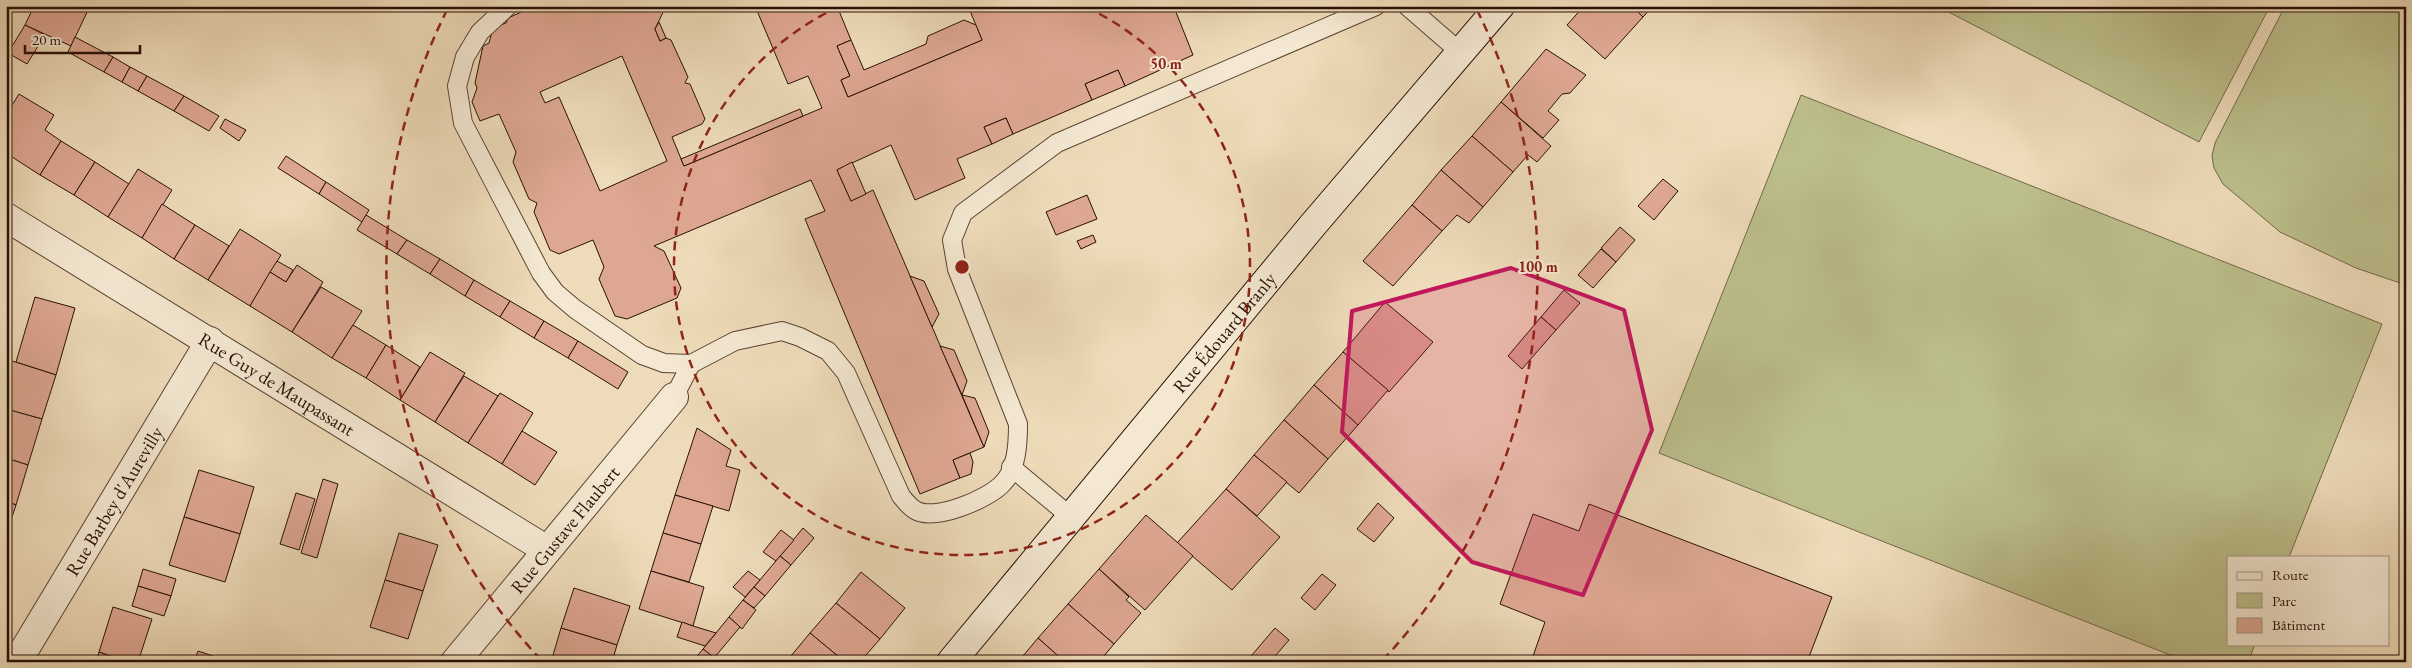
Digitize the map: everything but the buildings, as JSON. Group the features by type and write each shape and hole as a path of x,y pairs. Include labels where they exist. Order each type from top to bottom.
{"street":[{"name":"Rue Édouard Branly","path":"951,662 1312,226 1500,6"},
{"name":"Rue Guy de Maupassant","path":"6,217 547,550"},
{"name":"Rue Barbey d'Aurevilly","path":"17,662 210,341"},
{"name":"Rue Gustave Flaubert","path":"455,662 674,397"}],"lane":[{"path":"508,6 480,32 465,57 457,86 462,123 541,273 555,292 575,309 642,354 664,363 691,364 735,341 782,331 800,337 828,351 846,373 901,496 915,510 928,514 942,512 988,496 1004,482 1018,444 1018,424 957,269 952,240 963,213 1057,143 1376,6"},
{"path":"1407,6 1460,52"},
{"path":"674,397 691,364"},
{"path":"1011,467 1071,517"}],"highlighted area":[{"path":"1511,268 1624,310 1652,430 1583,595 1472,562 1342,432 1352,311"}],"green space":[{"path":"1937,6 2270,6 2199,142"},
{"path":"2285,6 2406,6 2406,285 2356,268 2280,232 2223,184 2214,168 2212,156 2215,143"},
{"path":"1801,95 2382,324 2289,556 2227,556 2227,646 2254,646 2248,662 2188,662 1659,453"}]}
